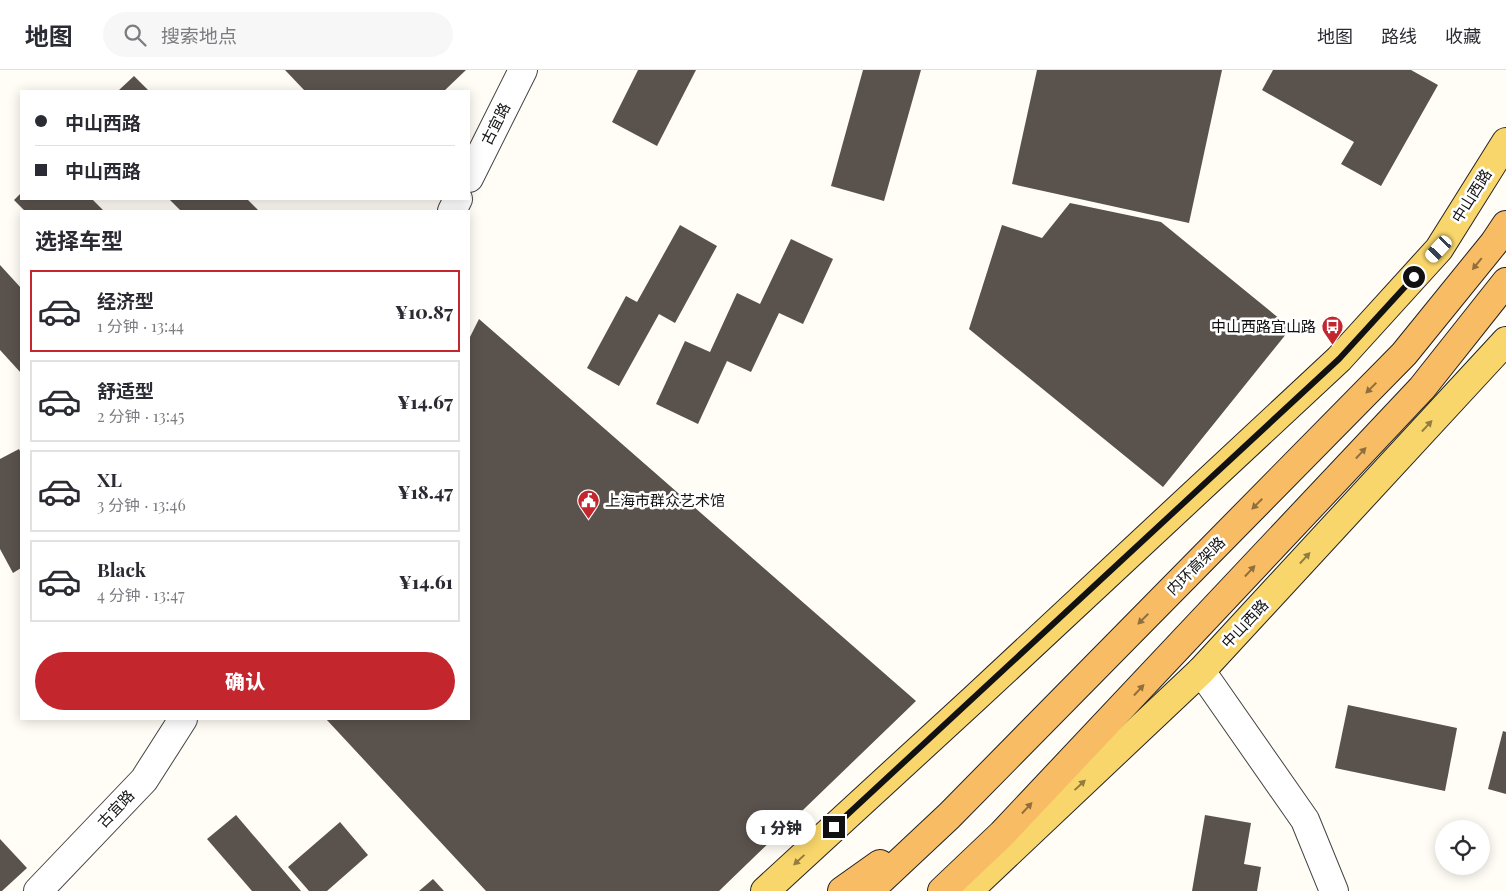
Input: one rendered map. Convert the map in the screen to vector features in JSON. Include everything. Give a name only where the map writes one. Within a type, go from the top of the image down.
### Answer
[{"type":"highway","name":"内环高架路","points":[[868,891],[949,816],[1404,354],[1506,226]]},
{"type":"highway","points":[[954,891],[1002,834],[1422,388],[1506,282]]},
{"type":"highway","points":[[842,891],[949,816]]},
{"type":"highway","points":[[942,891],[1002,834]]},
{"type":"main road","name":"中山西路","points":[[765,891],[1339,359],[1439,249],[1506,142]]},
{"type":"main road","name":"中山西路","points":[[968,891],[1201,671],[1506,341]]},
{"type":"street","name":"古宜路","points":[[470,176],[523,70]]},
{"type":"street","points":[[1201,671],[1305,820],[1334,891]]},
{"type":"street","name":"古宜路","points":[[38,891],[144,780],[182,720]]},
{"type":"building","points":[[285,70],[466,70],[445,90],[304,90]]},
{"type":"building","points":[[638,70],[696,70],[657,146],[612,122]]},
{"type":"building","points":[[863,70],[921,70],[884,201],[831,186]]},
{"type":"building","points":[[1037,70],[1222,70],[1189,223],[1012,184]]},
{"type":"building","points":[[1273,70],[1411,70],[1438,85],[1381,186],[1341,164],[1354,142],[1262,90]]},
{"type":"building","points":[[134,76],[148,90],[119,90]]},
{"type":"building","points":[[20,194],[20,200],[93,200],[103,210],[24,210],[14,200]]},
{"type":"building","points":[[170,200],[248,200],[258,210],[180,210]]},
{"type":"building","points":[[1070,203],[1161,222],[1291,328],[1163,487],[969,329],[1002,225],[1042,238]]},
{"type":"building","points":[[680,225],[717,246],[675,323],[659,314],[619,386],[587,368],[626,296],[637,302]]},
{"type":"building","points":[[791,239],[833,259],[803,324],[779,313],[751,372],[727,361],[698,424],[656,404],[685,341],[710,352],[737,293],[760,304]]},
{"type":"building","points":[[0,265],[20,287],[20,372],[0,350]]},
{"type":"building","name":"上海市群众艺术馆","points":[[479,319],[916,701],[719,891],[486,891],[327,720],[470,720],[470,337]]},
{"type":"building","points":[[19,449],[20,451],[20,569],[13,573],[0,549],[0,459]]},
{"type":"building","points":[[1348,705],[1457,728],[1445,791],[1335,768]]},
{"type":"building","points":[[1503,731],[1506,732],[1506,794],[1488,789]]},
{"type":"building","points":[[236,815],[301,891],[252,891],[207,839]]},
{"type":"building","points":[[1205,815],[1251,823],[1244,864],[1261,867],[1257,891],[1192,891]]},
{"type":"building","points":[[340,822],[368,855],[327,891],[309,891],[288,867]]},
{"type":"building","points":[[0,839],[27,868],[2,891],[0,891]]},
{"type":"building","points":[[433,879],[444,891],[419,891]]},
{"type":"place","name":"中山西路宜山路","points":[[1332,346]]},
{"type":"place","name":"上海市群众艺术馆","points":[[589,520]]},
{"type":"route","points":[[834,827],[1339,359],[1414,277]]}]
